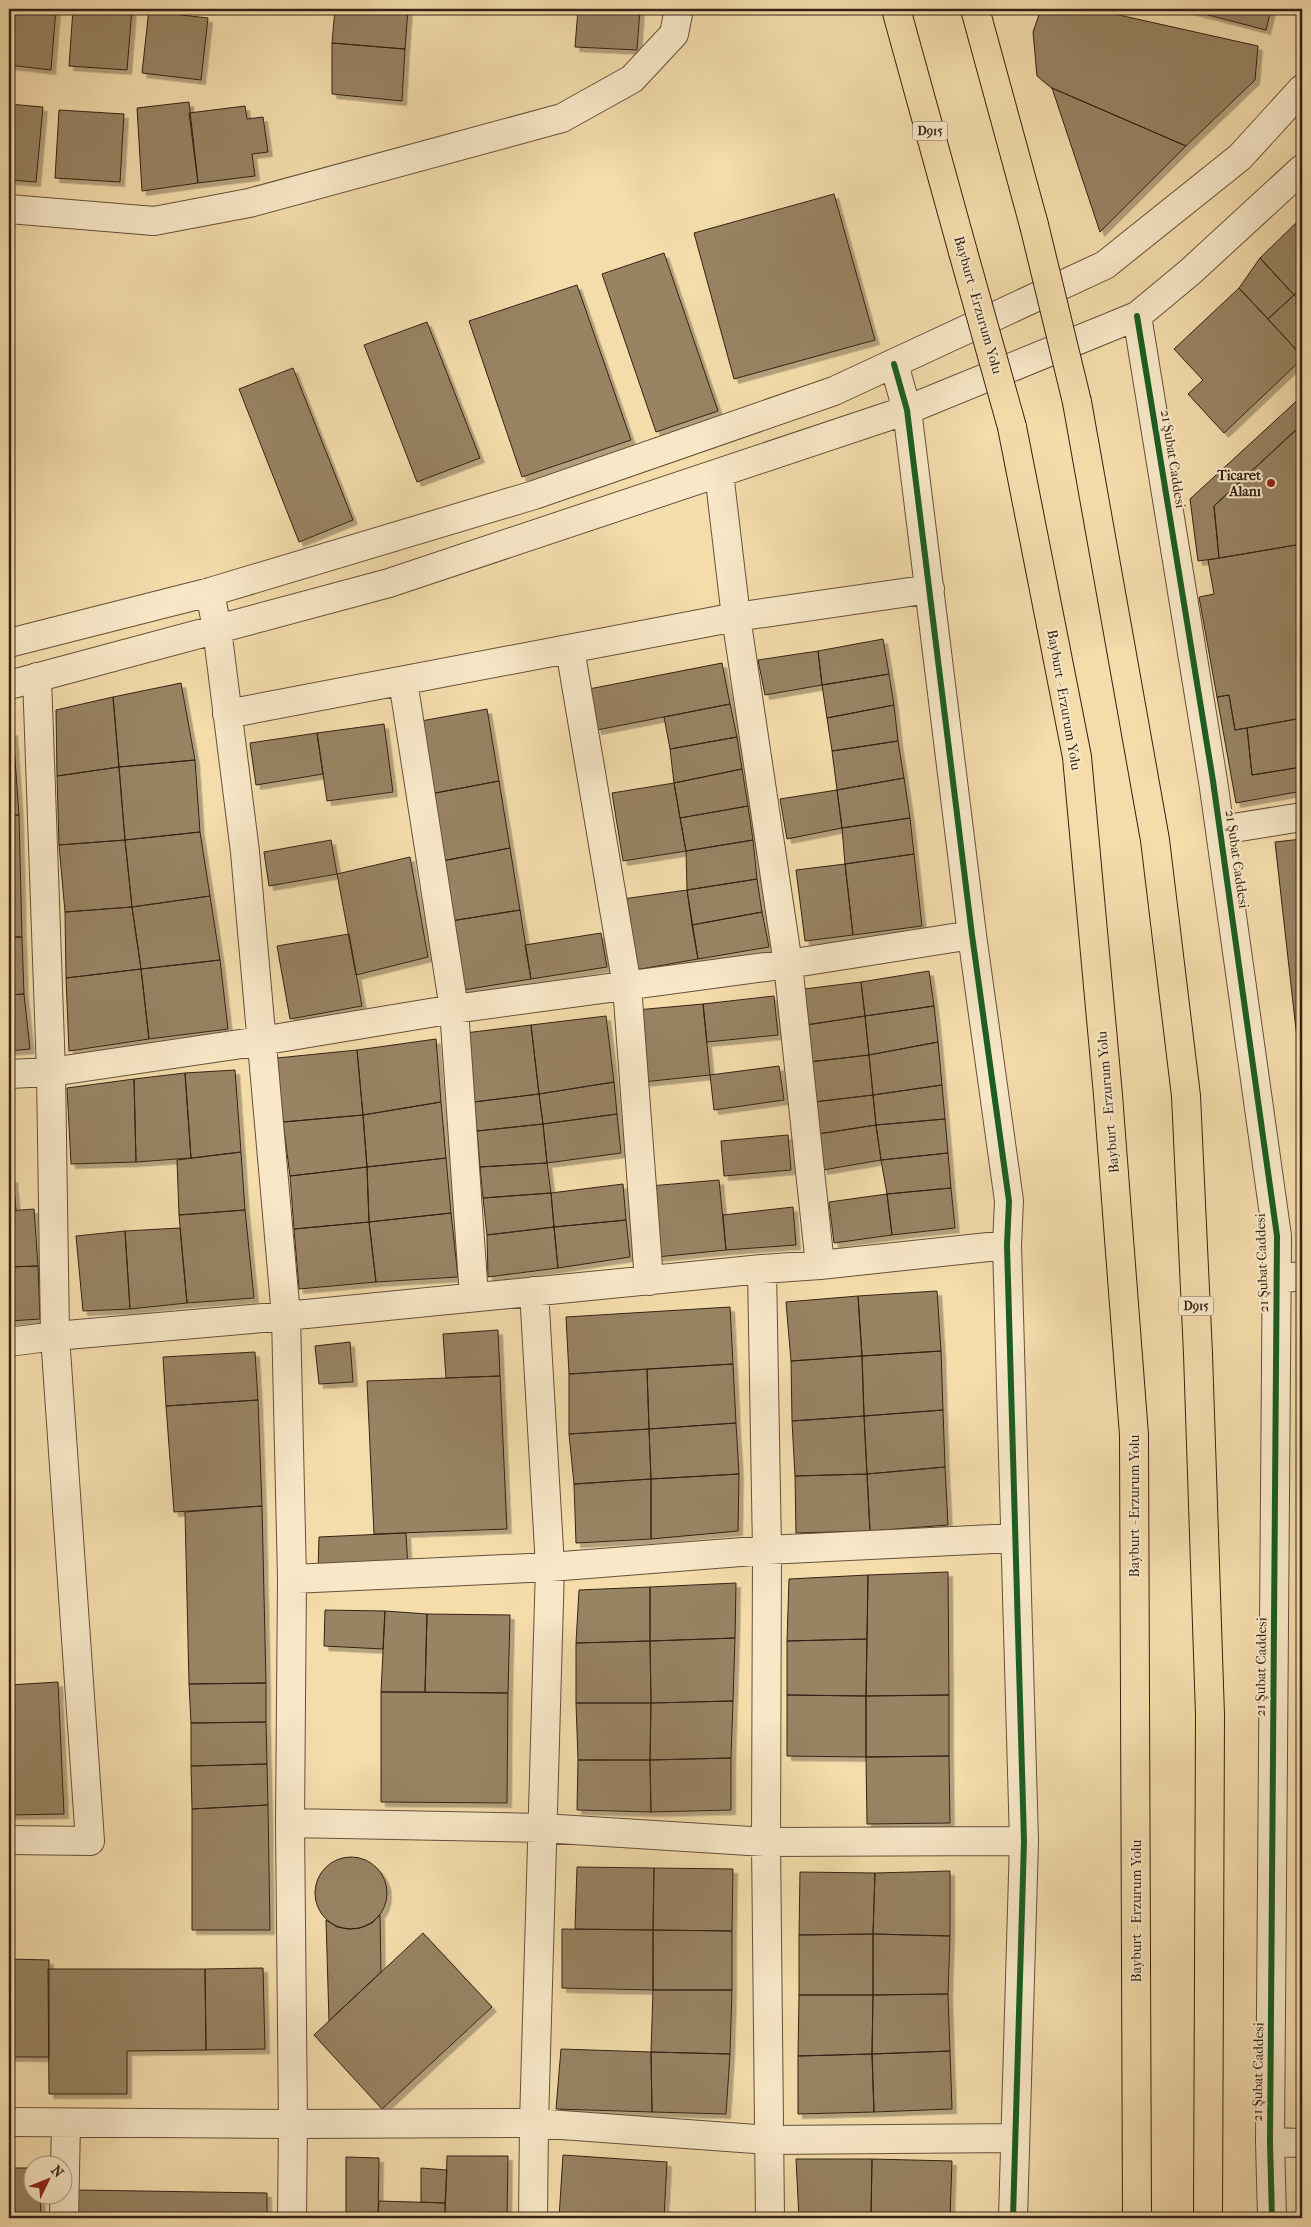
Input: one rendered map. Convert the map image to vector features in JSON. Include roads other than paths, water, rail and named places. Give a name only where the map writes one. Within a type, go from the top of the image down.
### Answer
[{"type":"highway","name":"Bayburt - Erzurum Yolu","points":[[896,9],[1012,427],[1077,757],[1108,1095],[1134,1435],[1136,2218]]},
{"type":"highway","name":"D915","points":[[975,9],[1034,225],[1077,402],[1155,840],[1186,1096],[1198,1354],[1210,1715],[1208,2218]]},
{"type":"street","points":[[9,209],[154,221],[249,203],[562,118],[632,79],[674,34],[679,9]]},
{"type":"street","points":[[9,643],[210,592],[534,496],[834,391],[1106,265],[1240,157],[1302,89]]},
{"type":"street","points":[[9,684],[389,583],[907,410],[1137,316],[1190,272],[1302,169]]},
{"type":"street","name":"21 Şubat Caddesi","points":[[1137,316],[1221,830],[1277,1236],[1290,1277],[1270,2142],[1272,2218]]},
{"type":"street","points":[[894,364],[907,410],[972,934],[1009,1201],[1007,1245],[1024,1841],[1013,2218]]},
{"type":"street","points":[[719,473],[736,617],[788,964],[820,1265]]},
{"type":"street","points":[[227,714],[736,617],[930,589]]},
{"type":"street","points":[[210,592],[217,629],[245,852],[286,1316],[292,1579],[290,1823],[292,2218]]},
{"type":"street","points":[[570,649],[627,986],[649,1281]]},
{"type":"street","points":[[9,1840],[90,1841],[55,1336],[51,1072],[37,677]]},
{"type":"street","points":[[402,681],[454,1009],[474,1297]]},
{"type":"street","points":[[1221,830],[1302,817]]},
{"type":"street","points":[[9,1074],[51,1072],[261,1041],[454,1009],[788,964],[972,934]]},
{"type":"street","points":[[9,1342],[55,1336],[820,1265],[1007,1245]]},
{"type":"street","points":[[762,1269],[767,1550],[766,1842],[770,2218]]},
{"type":"street","points":[[534,1291],[550,1567],[534,2123],[534,2218]]},
{"type":"street","points":[[292,1579],[550,1567],[767,1550],[1014,1538]]},
{"type":"street","points":[[290,1823],[542,1828],[766,1842],[1024,1841]]},
{"type":"street","points":[[9,2122],[534,2123],[769,2140],[1015,2138]]},
{"type":"street","points":[[64,2218],[66,2123]]},
{"type":"street","points":[[1270,2142],[1302,2143]]},
{"type":"place","name":"Ticaret Alanı","points":[[1271,483]]}]
